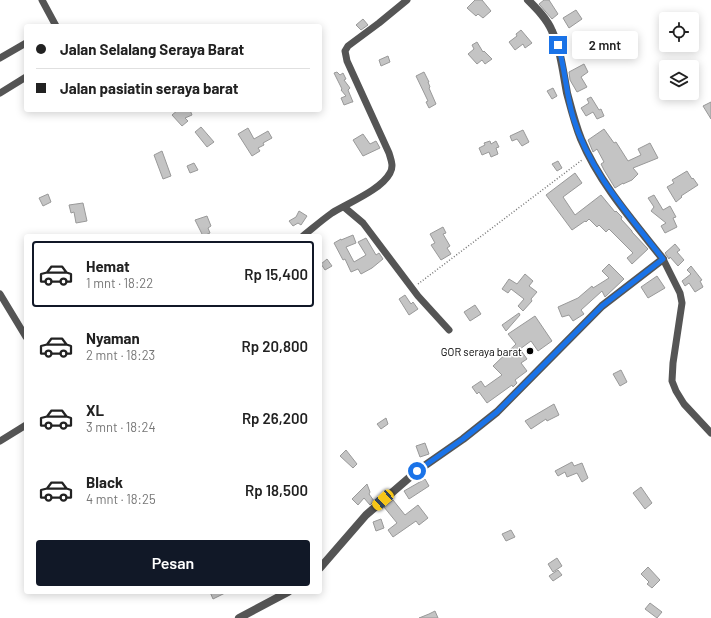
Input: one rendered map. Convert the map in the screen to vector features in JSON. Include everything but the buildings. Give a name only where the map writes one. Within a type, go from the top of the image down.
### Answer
[{"type":"street","points":[[42,0],[55,24]]},
{"type":"street","points":[[305,234],[318,222],[380,185],[390,175],[392,163],[389,153],[347,61],[345,51],[348,46],[407,0]]},
{"type":"street","points":[[528,0],[545,19],[552,30],[562,60],[573,117],[589,155],[613,194],[663,259],[680,293],[682,303],[673,363],[672,381],[684,404],[711,433]]},
{"type":"street","points":[[0,58],[24,44]]},
{"type":"street","points":[[0,93],[24,78]]},
{"type":"street","points":[[344,207],[363,223],[412,288],[449,330]]},
{"type":"street","points":[[322,566],[366,515],[417,471],[463,439],[497,412],[602,306],[663,259]]},
{"type":"street","points":[[0,294],[24,334]]},
{"type":"street","points":[[0,441],[24,426]]},
{"type":"street","points":[[239,618],[284,594]]},
{"type":"path","points":[[412,288],[589,155]]},
{"type":"place","name":"GOR seraya barat","points":[[530,351]]},
{"type":"route","points":[[417,471],[484,424],[526,384],[556,351],[602,306],[635,279],[663,259],[613,194],[589,155],[573,117],[558,45]]}]
